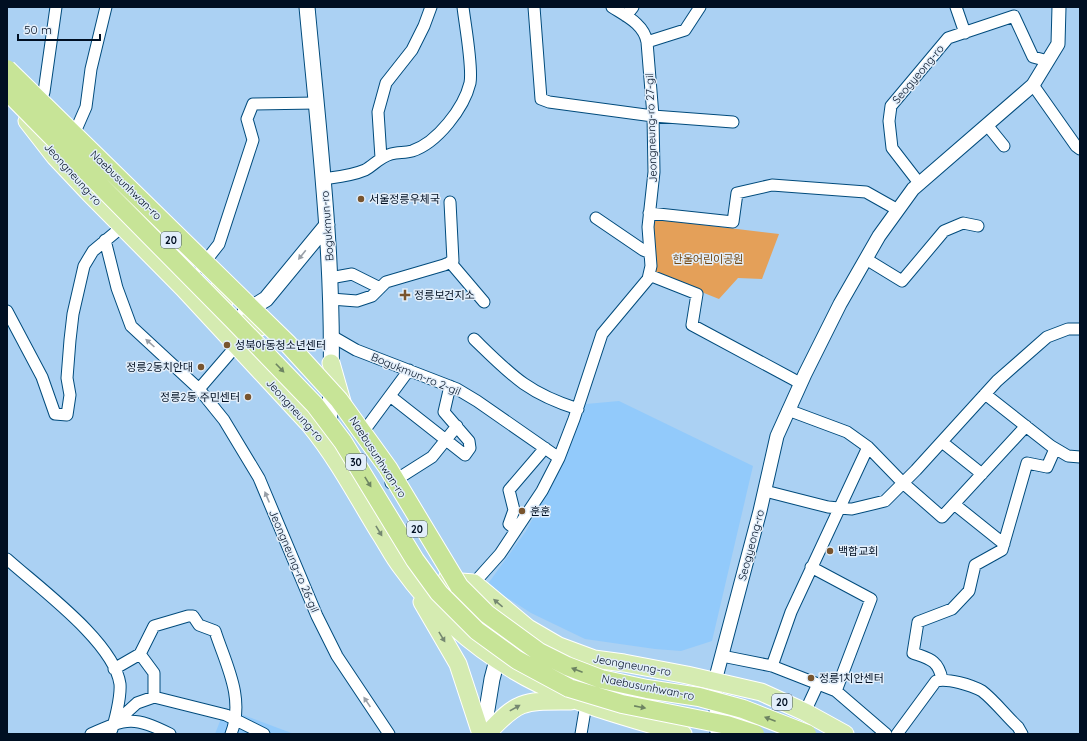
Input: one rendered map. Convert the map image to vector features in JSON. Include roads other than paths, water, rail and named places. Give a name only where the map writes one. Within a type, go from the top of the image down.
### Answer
[{"type":"highway","name":"Naebusunhwan-ro","points":[[7,69],[288,344],[339,400],[388,468],[459,586],[487,614],[539,652],[566,666],[594,676],[647,690],[699,697],[743,709],[807,734]]},
{"type":"highway","name":"Naebusunhwan-ro","points":[[7,91],[233,320],[314,405],[343,442],[415,560],[439,593],[477,632],[517,660],[569,688],[622,704],[727,725],[755,734]]},
{"type":"main road","name":"Bogukmun-ro","points":[[307,7],[327,225],[330,278],[331,398],[328,447]]},
{"type":"main road","name":"Jeongneung-ro","points":[[7,88],[34,117],[55,157],[237,345],[328,447],[401,567],[425,597],[471,641],[497,660],[540,685],[582,702],[682,734]]},
{"type":"main road","name":"Jeongneung-ro","points":[[7,101],[34,117],[71,143],[200,267],[348,416],[361,434],[391,483],[448,580]]},
{"type":"main road","points":[[34,117],[210,308],[216,309],[222,307],[224,304],[225,298],[220,288]]},
{"type":"main road","points":[[245,312],[266,299],[327,225]]},
{"type":"main road","points":[[237,345],[236,332],[240,325],[247,322],[260,327]]},
{"type":"main road","points":[[330,363],[348,416]]},
{"type":"main road","points":[[401,567],[426,592],[437,598],[444,598],[451,590],[448,580],[474,583]]},
{"type":"main road","points":[[401,567],[458,664],[482,734]]},
{"type":"main road","name":"Jeongneung-ro","points":[[474,583],[528,628],[559,646],[594,659],[624,663],[715,681],[760,692],[805,712],[845,734]]},
{"type":"main road","points":[[482,734],[497,660],[528,628]]},
{"type":"main road","points":[[487,734],[506,713],[519,705],[534,701],[582,702]]},
{"type":"street","points":[[34,117],[44,92],[56,7]]},
{"type":"street","points":[[71,143],[86,108],[90,69],[106,7]]},
{"type":"street","points":[[381,158],[378,112],[386,82],[412,50],[424,26],[431,7]]},
{"type":"street","points":[[323,179],[346,176],[366,169],[381,158],[390,154],[412,151],[434,139],[450,120],[466,94],[470,82],[463,7]]},
{"type":"street","points":[[534,7],[541,99],[549,102],[653,116],[733,122]]},
{"type":"street","name":"Jeongneung-ro 27-gil","points":[[612,7],[636,23],[646,34],[653,116],[654,172],[648,227],[651,266],[649,275]]},
{"type":"street","points":[[626,16],[633,7]]},
{"type":"street","points":[[647,42],[685,30],[700,7]]},
{"type":"street","points":[[956,7],[965,32]]},
{"type":"street","name":"Seogyeong-ro","points":[[717,734],[715,681],[765,491],[777,436],[800,383],[840,304],[866,259],[913,189],[1033,85],[1058,44],[1059,7]]},
{"type":"street","name":"Seogyeong-ro","points":[[919,183],[892,148],[889,121],[891,106],[948,38],[1014,16],[1033,56],[1048,61]]},
{"type":"street","points":[[1033,85],[1076,146],[1080,148]]},
{"type":"street","points":[[200,267],[219,244],[253,140],[247,119],[252,104],[316,103]]},
{"type":"street","points":[[987,125],[1004,146]]},
{"type":"street","points":[[649,213],[732,222],[737,193],[772,185],[866,192],[898,210]]},
{"type":"street","points":[[331,299],[357,301],[372,296],[386,282],[453,260],[450,202]]},
{"type":"street","points":[[596,218],[643,250],[650,253]]},
{"type":"street","points":[[866,259],[902,281],[944,231],[963,223],[978,226]]},
{"type":"street","points":[[7,311],[42,377],[55,414],[67,416],[70,395],[67,378],[73,314],[84,266],[93,251],[123,226]]},
{"type":"street","name":"Jeongneung-ro 26-gil","points":[[105,240],[117,288],[131,326],[199,389],[224,420],[259,478],[318,616],[337,656],[389,734]]},
{"type":"street","points":[[450,262],[484,302]]},
{"type":"street","points":[[330,278],[352,274],[380,288]]},
{"type":"street","points":[[474,583],[500,554],[542,491],[559,458],[578,409],[602,334],[648,279],[649,275],[697,294],[692,325],[800,383]]},
{"type":"street","points":[[765,491],[828,507],[839,508],[852,509],[885,501],[942,442],[997,381],[1047,337],[1068,329],[1080,329]]},
{"type":"street","name":"Bogukmun-ro 2-gil","points":[[330,335],[356,350],[450,386],[477,401],[559,458]]},
{"type":"street","points":[[474,339],[512,377],[531,390],[552,401],[578,409]]},
{"type":"street","points":[[199,389],[237,345]]},
{"type":"street","points":[[361,434],[409,370]]},
{"type":"street","points":[[390,396],[464,455],[470,448],[469,441],[444,412],[450,386]]},
{"type":"street","points":[[985,394],[1055,449],[1068,456],[1080,457]]},
{"type":"street","points":[[788,410],[847,432],[868,447],[903,483],[942,517],[1026,426]]},
{"type":"street","points":[[391,483],[432,457],[457,426]]},
{"type":"street","points":[[942,442],[982,474]]},
{"type":"street","points":[[772,666],[791,612],[868,447]]},
{"type":"street","points":[[516,530],[509,524],[514,510],[509,490],[545,448]]},
{"type":"street","points":[[942,679],[940,667],[932,660],[913,653],[918,622],[952,609],[969,591],[975,565],[1002,550],[1027,463],[1047,466],[1055,449]]},
{"type":"street","points":[[954,504],[1004,544]]},
{"type":"street","points":[[7,559],[78,621],[110,658],[120,684],[115,723],[110,734]]},
{"type":"street","points":[[811,567],[871,599],[836,691]]},
{"type":"street","points":[[114,669],[140,654],[154,626],[188,616],[193,616],[199,625],[215,631],[233,686],[237,704],[236,720],[231,734]]},
{"type":"street","points":[[140,654],[154,673],[154,697]]},
{"type":"street","points":[[722,656],[772,666],[836,691],[886,734]]},
{"type":"street","points":[[897,734],[936,680],[942,679],[954,681],[981,691],[1018,727],[1022,734]]},
{"type":"street","points":[[805,712],[818,684]]},
{"type":"street","points":[[115,723],[137,703],[154,697],[226,715],[264,734]]},
{"type":"street","points":[[581,734],[582,702]]},
{"type":"street","points":[[91,734],[121,721],[146,722],[170,734]]},
{"type":"place","name":"서울정릉우체국","points":[[361,199]]},
{"type":"place","name":"정릉보건지소","points":[[405,295]]},
{"type":"place","name":"성북아동청소년센터","points":[[227,345]]},
{"type":"place","name":"정릉2동치안대","points":[[201,367]]},
{"type":"place","name":"정릉2동 주민센터","points":[[248,397]]},
{"type":"place","name":"훈훈","points":[[522,511]]},
{"type":"place","name":"백합교회","points":[[830,551]]},
{"type":"place","name":"정릉1치안센터","points":[[811,678]]},
{"type":"park label","name":"한울어린이공원","points":[[708,259]]}]
